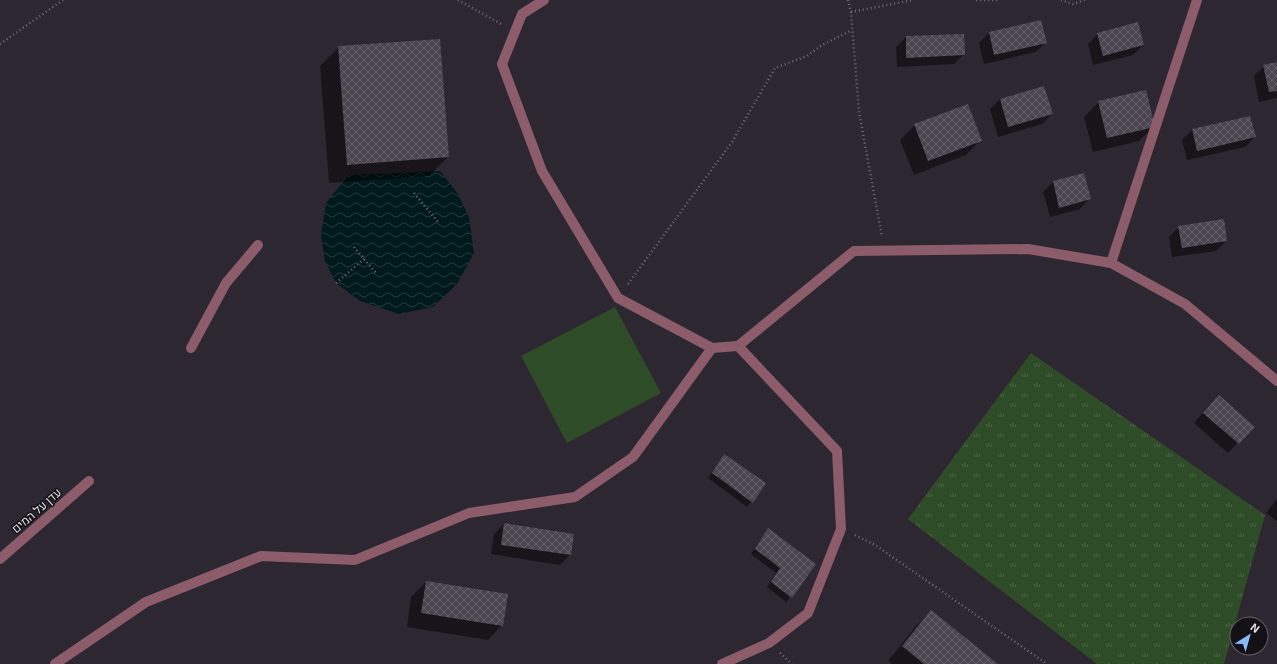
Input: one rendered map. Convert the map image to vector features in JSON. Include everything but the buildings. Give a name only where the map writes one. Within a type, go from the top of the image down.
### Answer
[{"type":"street","points":[[544,0],[522,14],[502,64],[542,171],[618,298],[712,348],[738,346],[854,251],[885,252],[1028,249],[1110,264],[1185,304],[1277,381]]},
{"type":"street","points":[[1110,264],[1197,0]]},
{"type":"street","points":[[191,348],[226,283],[258,245]]},
{"type":"street","points":[[722,664],[770,643],[808,613],[842,529],[837,451],[738,346]]},
{"type":"street","points":[[55,664],[146,602],[261,556],[355,560],[468,513],[575,497],[633,457],[712,348]]},
{"type":"street","name":"עדן על המים","points":[[0,559],[89,481]]},
{"type":"path","points":[[0,44],[63,0]]},
{"type":"path","points":[[458,0],[515,32]]},
{"type":"path","points":[[848,0],[851,12],[859,112],[885,252]]},
{"type":"path","points":[[851,12],[913,0]]},
{"type":"path","points":[[976,0],[999,0]]},
{"type":"path","points":[[1061,0],[1073,4],[1086,0]]},
{"type":"path","points":[[618,298],[732,142],[775,68],[807,56],[822,45],[852,30]]},
{"type":"path","points":[[414,193],[438,222]]},
{"type":"path","points":[[354,247],[376,273]]},
{"type":"path","points":[[336,283],[364,258]]},
{"type":"path","points":[[842,529],[875,545],[1047,664]]},
{"type":"green space","points":[[615,307],[661,393],[567,443],[521,356]]},
{"type":"green space","points":[[1031,353],[1265,515],[1237,616],[1229,616],[1229,646],[1224,664],[1097,664],[908,519]]},
{"type":"water","points":[[440,171],[458,194],[469,217],[474,253],[457,284],[433,307],[399,314],[360,301],[336,283],[325,261],[321,235],[326,203],[349,175]]}]
